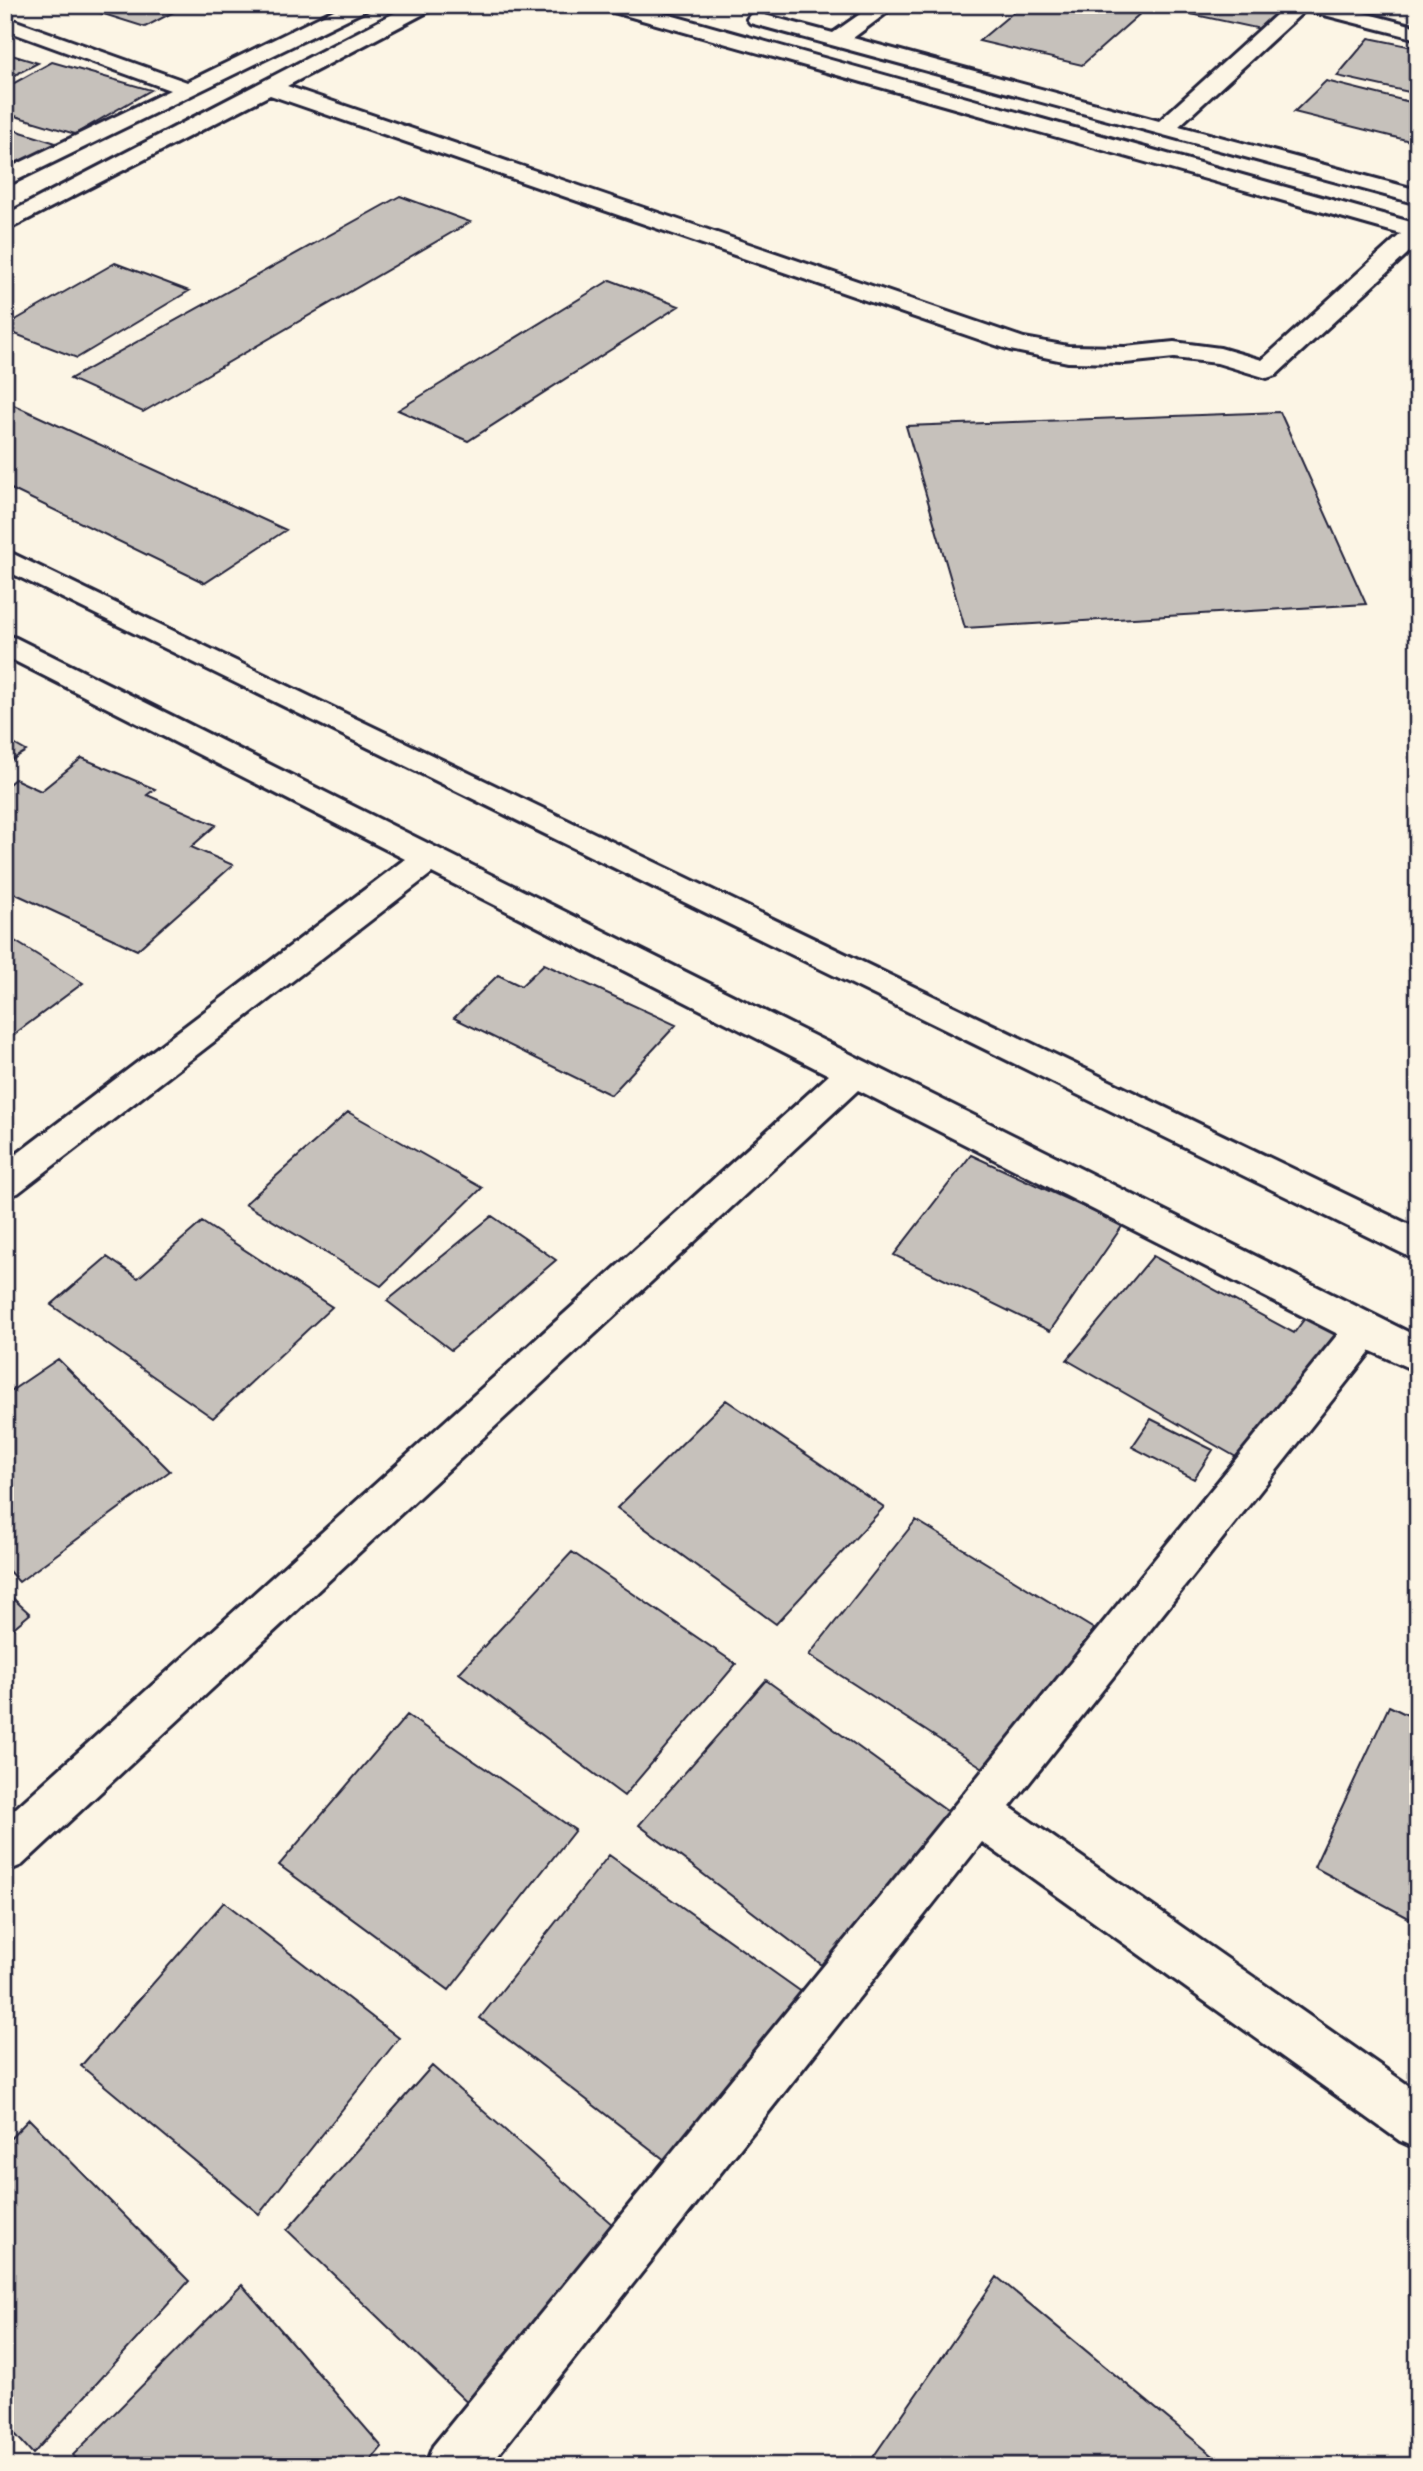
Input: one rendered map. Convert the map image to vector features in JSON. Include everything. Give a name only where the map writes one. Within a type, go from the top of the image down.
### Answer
[{"type":"street","points":[[5,179],[361,5]]},
{"type":"street","points":[[5,224],[426,5]]},
{"type":"street","points":[[610,5],[1418,231]]},
{"type":"street","points":[[837,40],[887,5]]},
{"type":"street","points":[[1163,128],[1300,5]]},
{"type":"street","points":[[1308,5],[1416,31]]},
{"type":"street","points":[[733,12],[1418,197]]},
{"type":"street","points":[[5,23],[190,90]]},
{"type":"street","points":[[269,87],[1019,345],[1068,354],[1125,355],[1174,349],[1220,356],[1266,370],[1418,231]]},
{"type":"street","points":[[5,559],[1418,1246]]},
{"type":"street","points":[[5,644],[1418,1356]]},
{"type":"street","points":[[5,1183],[429,858]]},
{"type":"street","points":[[5,1849],[855,1072]]},
{"type":"street","points":[[453,2466],[1365,1329]]},
{"type":"street","points":[[977,1811],[1418,2123]]},
{"type":"building","points":[[75,5],[187,5],[145,27]]},
{"type":"building","points":[[1022,5],[1116,5],[1143,11],[1082,65],[979,41]]},
{"type":"building","points":[[1166,5],[1287,5],[1265,30],[1163,8]]},
{"type":"building","points":[[1369,38],[1418,48],[1418,94],[1337,76]]},
{"type":"building","points":[[5,53],[38,63],[5,80]]},
{"type":"building","points":[[52,62],[151,90],[75,134],[5,113],[5,88]]},
{"type":"building","points":[[1326,81],[1418,104],[1418,143],[1294,112]]},
{"type":"building","points":[[5,127],[56,143],[5,172]]},
{"type":"building","points":[[400,196],[470,222],[143,412],[70,379]]},
{"type":"building","points":[[115,263],[189,291],[77,358],[5,330],[5,326]]},
{"type":"building","points":[[610,280],[679,306],[468,441],[398,410]]},
{"type":"building","points":[[5,401],[286,530],[205,583],[5,486]]},
{"type":"building","points":[[1280,412],[1366,604],[965,628],[906,426]]},
{"type":"building","points":[[5,739],[26,751],[5,764]]},
{"type":"building","points":[[82,758],[155,789],[147,795],[216,825],[191,847],[233,865],[137,950],[5,889],[5,787],[15,779],[41,791]]},
{"type":"building","points":[[5,935],[83,983],[5,1041]]},
{"type":"building","points":[[544,964],[676,1025],[611,1095],[454,1018],[498,975],[521,986]]},
{"type":"building","points":[[348,1112],[482,1188],[381,1286],[245,1204]]},
{"type":"building","points":[[971,1155],[1123,1225],[1050,1331],[894,1255]]},
{"type":"building","points":[[492,1216],[556,1260],[451,1350],[387,1301]]},
{"type":"building","points":[[202,1222],[332,1307],[213,1418],[51,1305],[107,1257],[138,1278]]},
{"type":"building","points":[[1153,1256],[1294,1333],[1311,1310],[1348,1330],[1250,1465],[1067,1360]]},
{"type":"building","points":[[58,1359],[170,1471],[19,1582],[5,1567],[5,1395]]},
{"type":"building","points":[[726,1400],[884,1507],[776,1624],[617,1508]]},
{"type":"building","points":[[1151,1419],[1213,1450],[1194,1479],[1132,1447]]},
{"type":"building","points":[[916,1520],[1094,1629],[991,1773],[809,1655]]},
{"type":"building","points":[[572,1552],[736,1664],[624,1796],[459,1673]]},
{"type":"building","points":[[5,1591],[30,1614],[5,1635]]},
{"type":"building","points":[[766,1680],[951,1814],[830,1971],[639,1825]]},
{"type":"building","points":[[1389,1706],[1418,1720],[1418,1923],[1314,1867]]},
{"type":"building","points":[[407,1715],[575,1830],[449,1990],[279,1865]]},
{"type":"building","points":[[609,1855],[803,1993],[678,2170],[480,2018]]},
{"type":"building","points":[[224,1902],[399,2038],[259,2214],[81,2066]]},
{"type":"building","points":[[432,2066],[621,2232],[478,2413],[287,2230]]},
{"type":"building","points":[[29,2119],[189,2281],[33,2454],[5,2423],[5,2144]]},
{"type":"building","points":[[997,2277],[1218,2460],[1214,2466],[867,2466]]},
{"type":"building","points":[[242,2285],[382,2447],[366,2466],[82,2466],[73,2455]]}]
